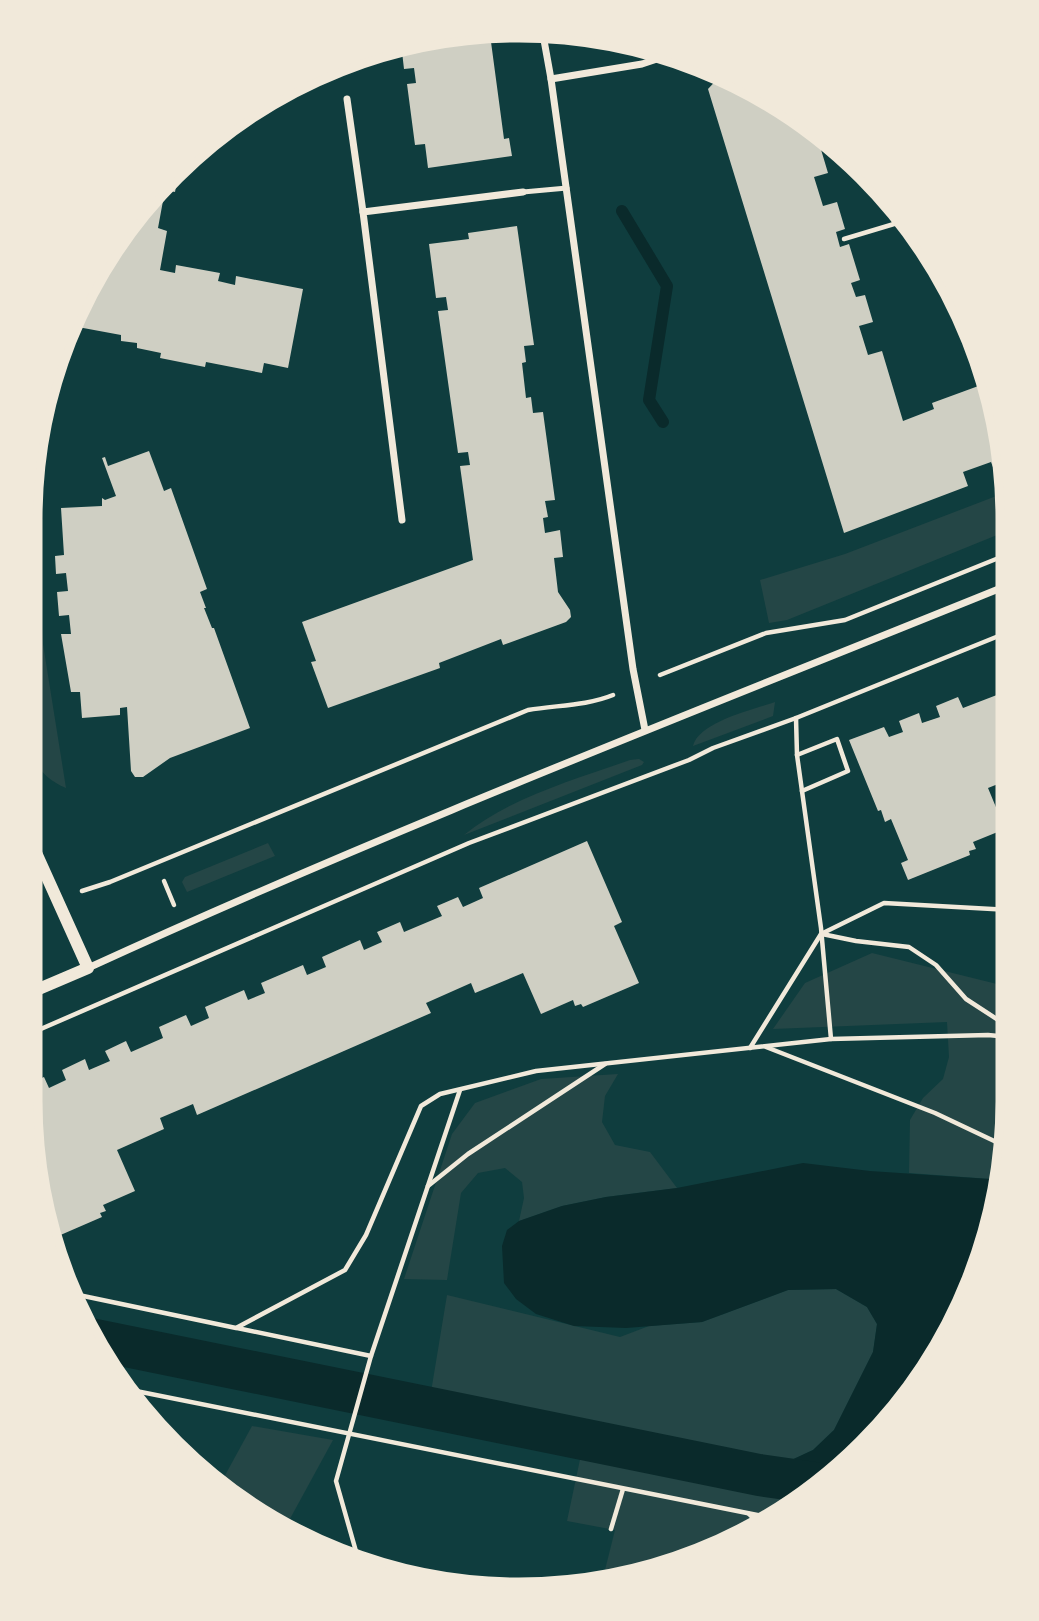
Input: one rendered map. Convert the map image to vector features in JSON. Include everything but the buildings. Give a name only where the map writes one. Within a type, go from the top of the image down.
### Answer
[{"type":"street","points":[[544,40],[636,685],[645,730]]},
{"type":"street","points":[[551,79],[642,64],[656,59]]},
{"type":"street","points":[[346,99],[402,520]]},
{"type":"street","points":[[363,212],[523,192]]},
{"type":"street","points":[[38,989],[194,920],[645,730],[1000,588]]},
{"type":"street","points":[[38,856],[88,968]]},
{"type":"lane","points":[[523,192],[567,188]]},
{"type":"path","points":[[844,239],[894,224],[894,218]]},
{"type":"path","points":[[58,899],[110,882],[528,710],[594,702],[766,633],[845,620],[1000,557]]},
{"type":"path","points":[[38,1030],[469,843],[796,718],[1000,635]]},
{"type":"path","points":[[796,718],[797,755],[821,934],[831,1039]]},
{"type":"path","points":[[797,755],[837,739],[848,771],[802,791]]},
{"type":"path","points":[[750,1048],[821,934],[884,903],[1000,909]]},
{"type":"path","points":[[821,934],[856,942],[909,947],[936,965],[966,999],[1000,1021]]},
{"type":"path","points":[[236,1328],[345,1270],[366,1235],[422,1106],[440,1094],[536,1071],[831,1039],[1000,1036]]},
{"type":"path","points":[[765,1047],[935,1113],[998,1143]]},
{"type":"path","points":[[427,1186],[468,1154],[607,1063]]},
{"type":"path","points":[[357,1554],[336,1482],[364,1377],[460,1090]]},
{"type":"path","points":[[79,1295],[371,1356]]},
{"type":"path","points":[[136,1391],[763,1516]]},
{"type":"path","points":[[611,1529],[623,1489]]},
{"type":"path","points":[[748,1513],[755,1520]]},
{"type":"shaded area","points":[[999,495],[1000,534],[787,620],[769,623],[760,580],[845,554]]},
{"type":"shaded area","points":[[38,574],[43,644],[66,788],[43,773],[38,766]]},
{"type":"shaded area","points":[[775,702],[773,716],[693,746],[705,730],[716,724]]},
{"type":"shaded area","points":[[639,759],[644,762],[642,765],[464,835],[522,800]]},
{"type":"shaded area","points":[[268,843],[275,856],[187,892],[182,882],[185,877]]},
{"type":"shaded area","points":[[872,953],[1000,985],[999,1133],[993,1180],[909,1173],[910,1120],[923,1098],[943,1079],[949,1057],[947,1022],[773,1029],[805,983]]},
{"type":"shaded area","points":[[618,1074],[605,1096],[602,1122],[615,1145],[650,1152],[677,1188],[562,1206],[519,1221],[524,1198],[522,1182],[505,1168],[478,1173],[461,1193],[447,1280],[404,1279],[452,1134],[475,1103],[541,1079]]},
{"type":"shaded area","points":[[803,1163],[870,1171],[993,1180],[975,1256],[964,1286],[936,1342],[881,1419],[837,1463],[801,1491],[758,1486],[762,1464],[785,1463],[813,1450],[834,1430],[873,1352],[877,1324],[867,1307],[836,1289],[788,1290],[702,1322],[626,1328],[574,1326],[536,1314],[516,1299],[504,1283],[502,1246],[507,1230],[519,1221],[562,1206],[677,1188]]},
{"type":"shaded area","points":[[836,1289],[867,1307],[877,1324],[873,1352],[834,1430],[813,1450],[785,1463],[762,1464],[431,1392],[447,1295],[620,1337],[649,1326],[702,1322],[788,1290]]},
{"type":"shaded area","points":[[252,1426],[333,1440],[288,1523],[223,1480]]},
{"type":"shaded area","points":[[582,1450],[758,1486],[801,1491],[760,1518],[704,1546],[644,1566],[604,1574],[615,1530],[567,1521]]},
{"type":"waterway","points":[[622,211],[667,286],[649,400],[663,422]]},
{"type":"waterway","points":[[103,1341],[759,1475],[812,1483]]}]
